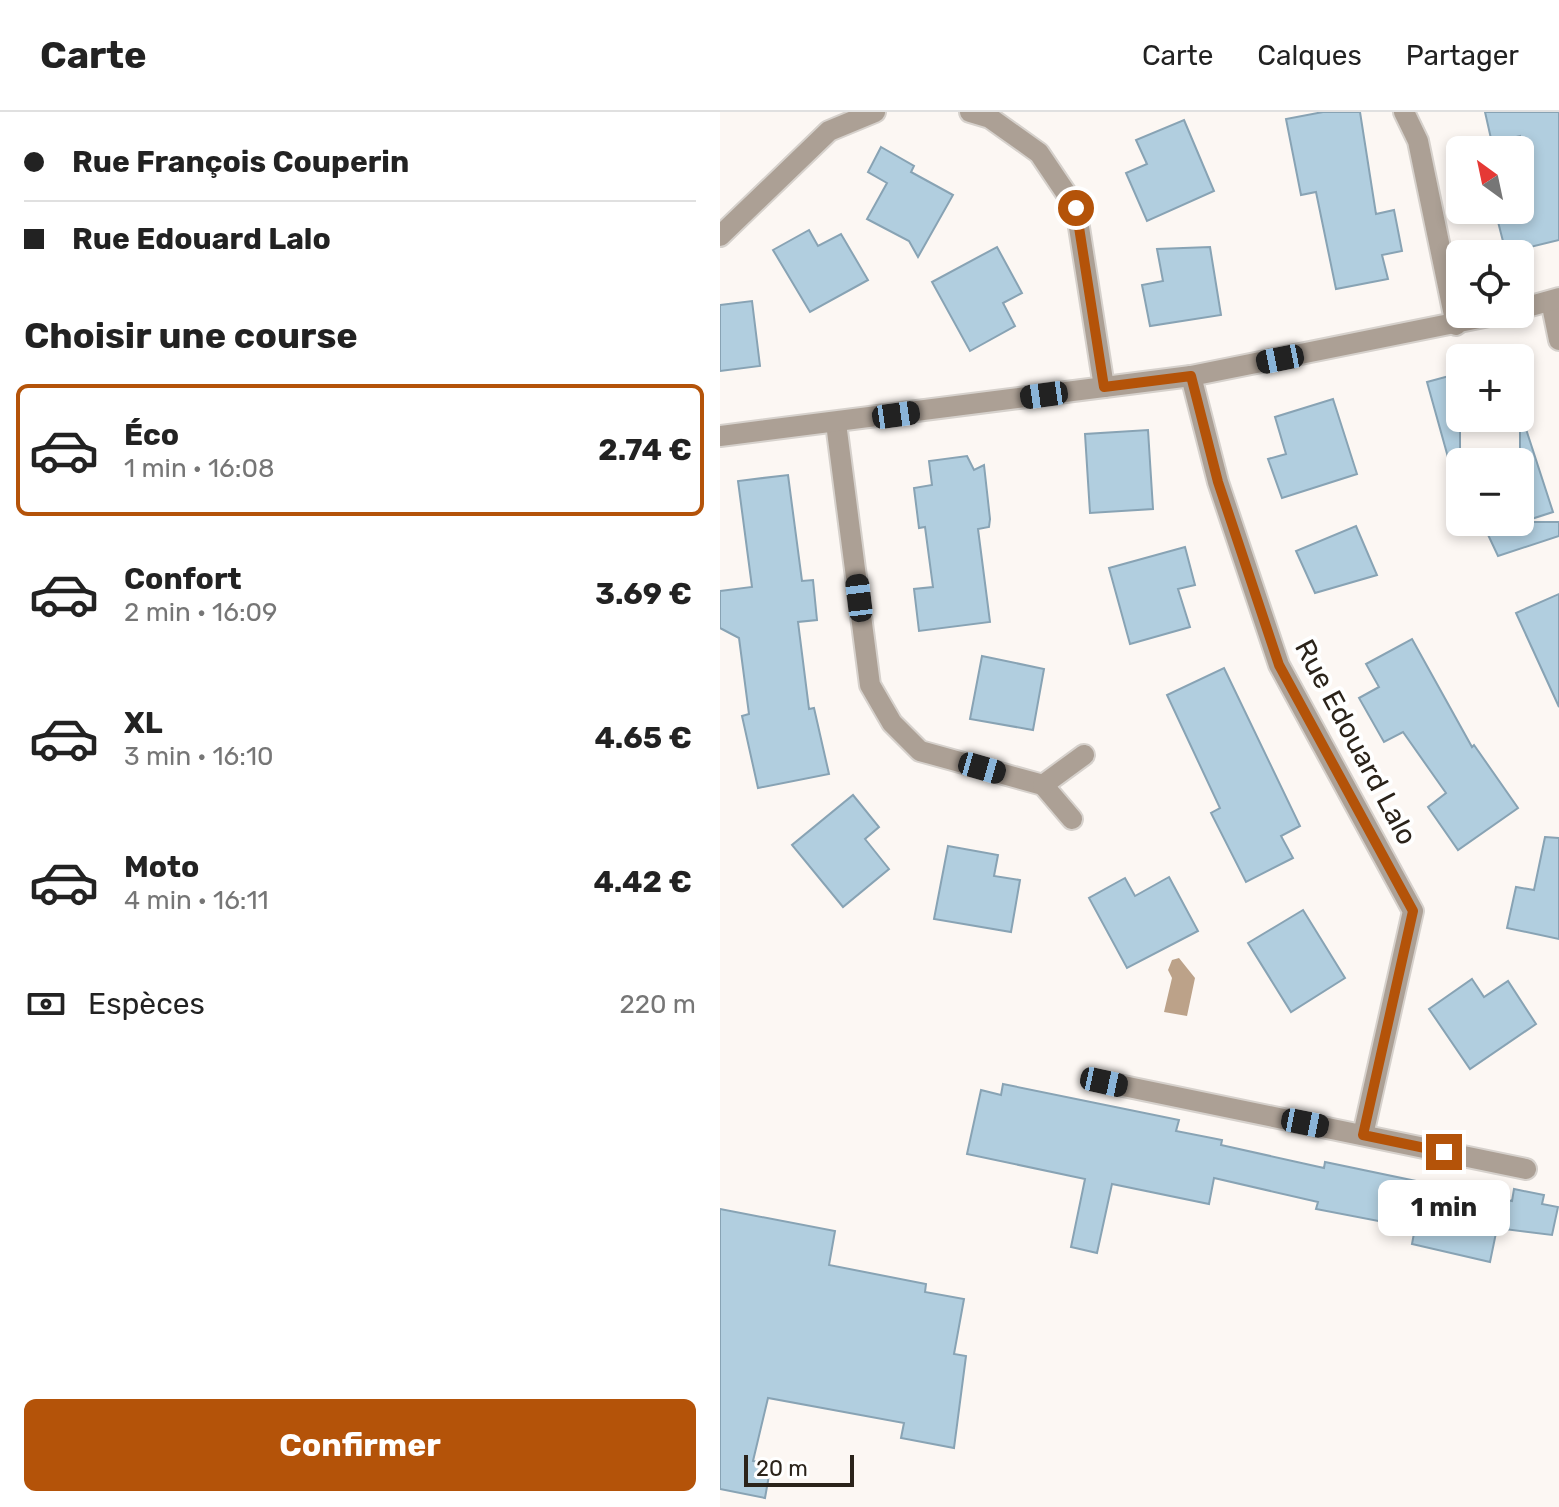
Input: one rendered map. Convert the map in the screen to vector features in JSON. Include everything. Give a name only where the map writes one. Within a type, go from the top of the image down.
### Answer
[{"type":"street","points":[[720,236],[829,131],[875,112]]},
{"type":"street","points":[[970,112],[990,118],[1039,153],[1076,208],[1104,387]]},
{"type":"street","points":[[1404,112],[1418,141],[1446,277]]},
{"type":"street","points":[[1534,305],[1555,300],[1559,340]]},
{"type":"street","points":[[720,436],[1191,376],[1446,327]]},
{"type":"street","name":"Rue Edouard Lalo","points":[[1191,376],[1218,482],[1279,665],[1413,911],[1363,1135]]},
{"type":"street","points":[[836,423],[870,685],[892,723],[920,751],[1043,785],[1072,819]]},
{"type":"street","points":[[1043,785],[1084,755]]},
{"type":"street","points":[[1104,1082],[1526,1169]]},
{"type":"shaded area","points":[[1179,958],[1195,978],[1187,1016],[1164,1012],[1172,978],[1168,970],[1172,960]]},
{"type":"building","points":[[1323,112],[1360,112],[1376,214],[1394,210],[1402,251],[1382,255],[1388,279],[1336,289],[1316,192],[1301,195],[1286,119]]},
{"type":"building","points":[[1485,112],[1559,112],[1559,240],[1534,246],[1534,240],[1503,240],[1499,224],[1534,224],[1534,136],[1490,136]]},
{"type":"building","points":[[1184,120],[1214,191],[1147,221],[1126,173],[1147,164],[1136,140]]},
{"type":"building","points":[[881,147],[914,166],[911,172],[953,195],[918,257],[909,241],[867,219],[887,183],[868,172]]},
{"type":"building","points":[[809,230],[818,246],[841,234],[868,280],[810,312],[773,250]]},
{"type":"building","points":[[997,247],[1022,293],[1003,303],[1015,326],[970,351],[932,282]]},
{"type":"building","points":[[1210,247],[1221,315],[1150,326],[1142,285],[1163,281],[1157,249]]},
{"type":"building","points":[[752,301],[760,366],[720,371],[720,305]]},
{"type":"building","points":[[1446,377],[1446,432],[1460,432],[1460,448],[1446,450],[1427,382]]},
{"type":"building","points":[[1333,399],[1357,474],[1282,498],[1268,459],[1286,454],[1275,417]]},
{"type":"building","points":[[1148,430],[1153,509],[1090,513],[1085,434]]},
{"type":"building","points":[[1520,432],[1527,432],[1532,448],[1520,448]]},
{"type":"building","points":[[1534,454],[1553,512],[1534,518]]},
{"type":"building","points":[[967,456],[974,470],[984,465],[990,519],[989,527],[978,529],[990,622],[919,631],[914,589],[933,587],[925,527],[919,528],[914,488],[932,485],[929,461]]},
{"type":"building","points":[[788,475],[802,581],[813,580],[817,620],[798,622],[809,709],[814,708],[829,774],[758,788],[742,716],[749,714],[739,638],[720,628],[720,591],[752,587],[738,481]]},
{"type":"building","points":[[1534,522],[1559,522],[1559,536],[1498,556],[1489,536],[1534,536]]},
{"type":"building","points":[[1356,526],[1377,575],[1315,593],[1296,551]]},
{"type":"building","points":[[1185,547],[1195,585],[1178,589],[1190,627],[1130,644],[1109,568]]},
{"type":"building","points":[[1559,594],[1559,707],[1516,613]]},
{"type":"building","points":[[1412,639],[1472,747],[1474,745],[1518,808],[1458,850],[1428,807],[1446,793],[1403,732],[1384,742],[1359,698],[1379,687],[1366,664]]},
{"type":"building","points":[[982,656],[1044,669],[1033,730],[970,719]]},
{"type":"building","points":[[1224,668],[1300,826],[1281,836],[1293,858],[1246,882],[1211,813],[1220,808],[1167,695]]},
{"type":"building","points":[[853,795],[879,827],[865,839],[889,869],[843,907],[792,845]]},
{"type":"building","points":[[1545,837],[1559,838],[1559,939],[1507,928],[1516,887],[1534,890]]},
{"type":"building","points":[[948,846],[998,855],[994,876],[1020,880],[1011,932],[934,919]]},
{"type":"building","points":[[1169,877],[1198,931],[1127,968],[1089,898],[1125,878],[1135,896]]},
{"type":"building","points":[[1303,910],[1345,978],[1291,1012],[1248,943]]},
{"type":"building","points":[[1472,979],[1484,997],[1508,981],[1536,1024],[1470,1069],[1429,1009]]},
{"type":"building","points":[[1003,1084],[1179,1120],[1176,1131],[1222,1140],[1221,1145],[1324,1168],[1325,1162],[1512,1201],[1514,1189],[1544,1195],[1542,1204],[1558,1207],[1552,1235],[1497,1228],[1490,1262],[1412,1244],[1415,1228],[1316,1209],[1318,1202],[1214,1178],[1209,1204],[1112,1184],[1097,1253],[1071,1247],[1085,1179],[967,1154],[981,1090],[1001,1095]]},
{"type":"building","points":[[720,1209],[835,1231],[829,1265],[926,1284],[925,1292],[964,1299],[954,1354],[966,1356],[954,1448],[901,1438],[904,1423],[768,1398],[753,1461],[771,1464],[765,1498],[720,1489]]},
{"type":"route","points":[[1076,208],[1104,387],[1191,376],[1218,482],[1279,665],[1413,911],[1363,1135],[1444,1152]]}]
